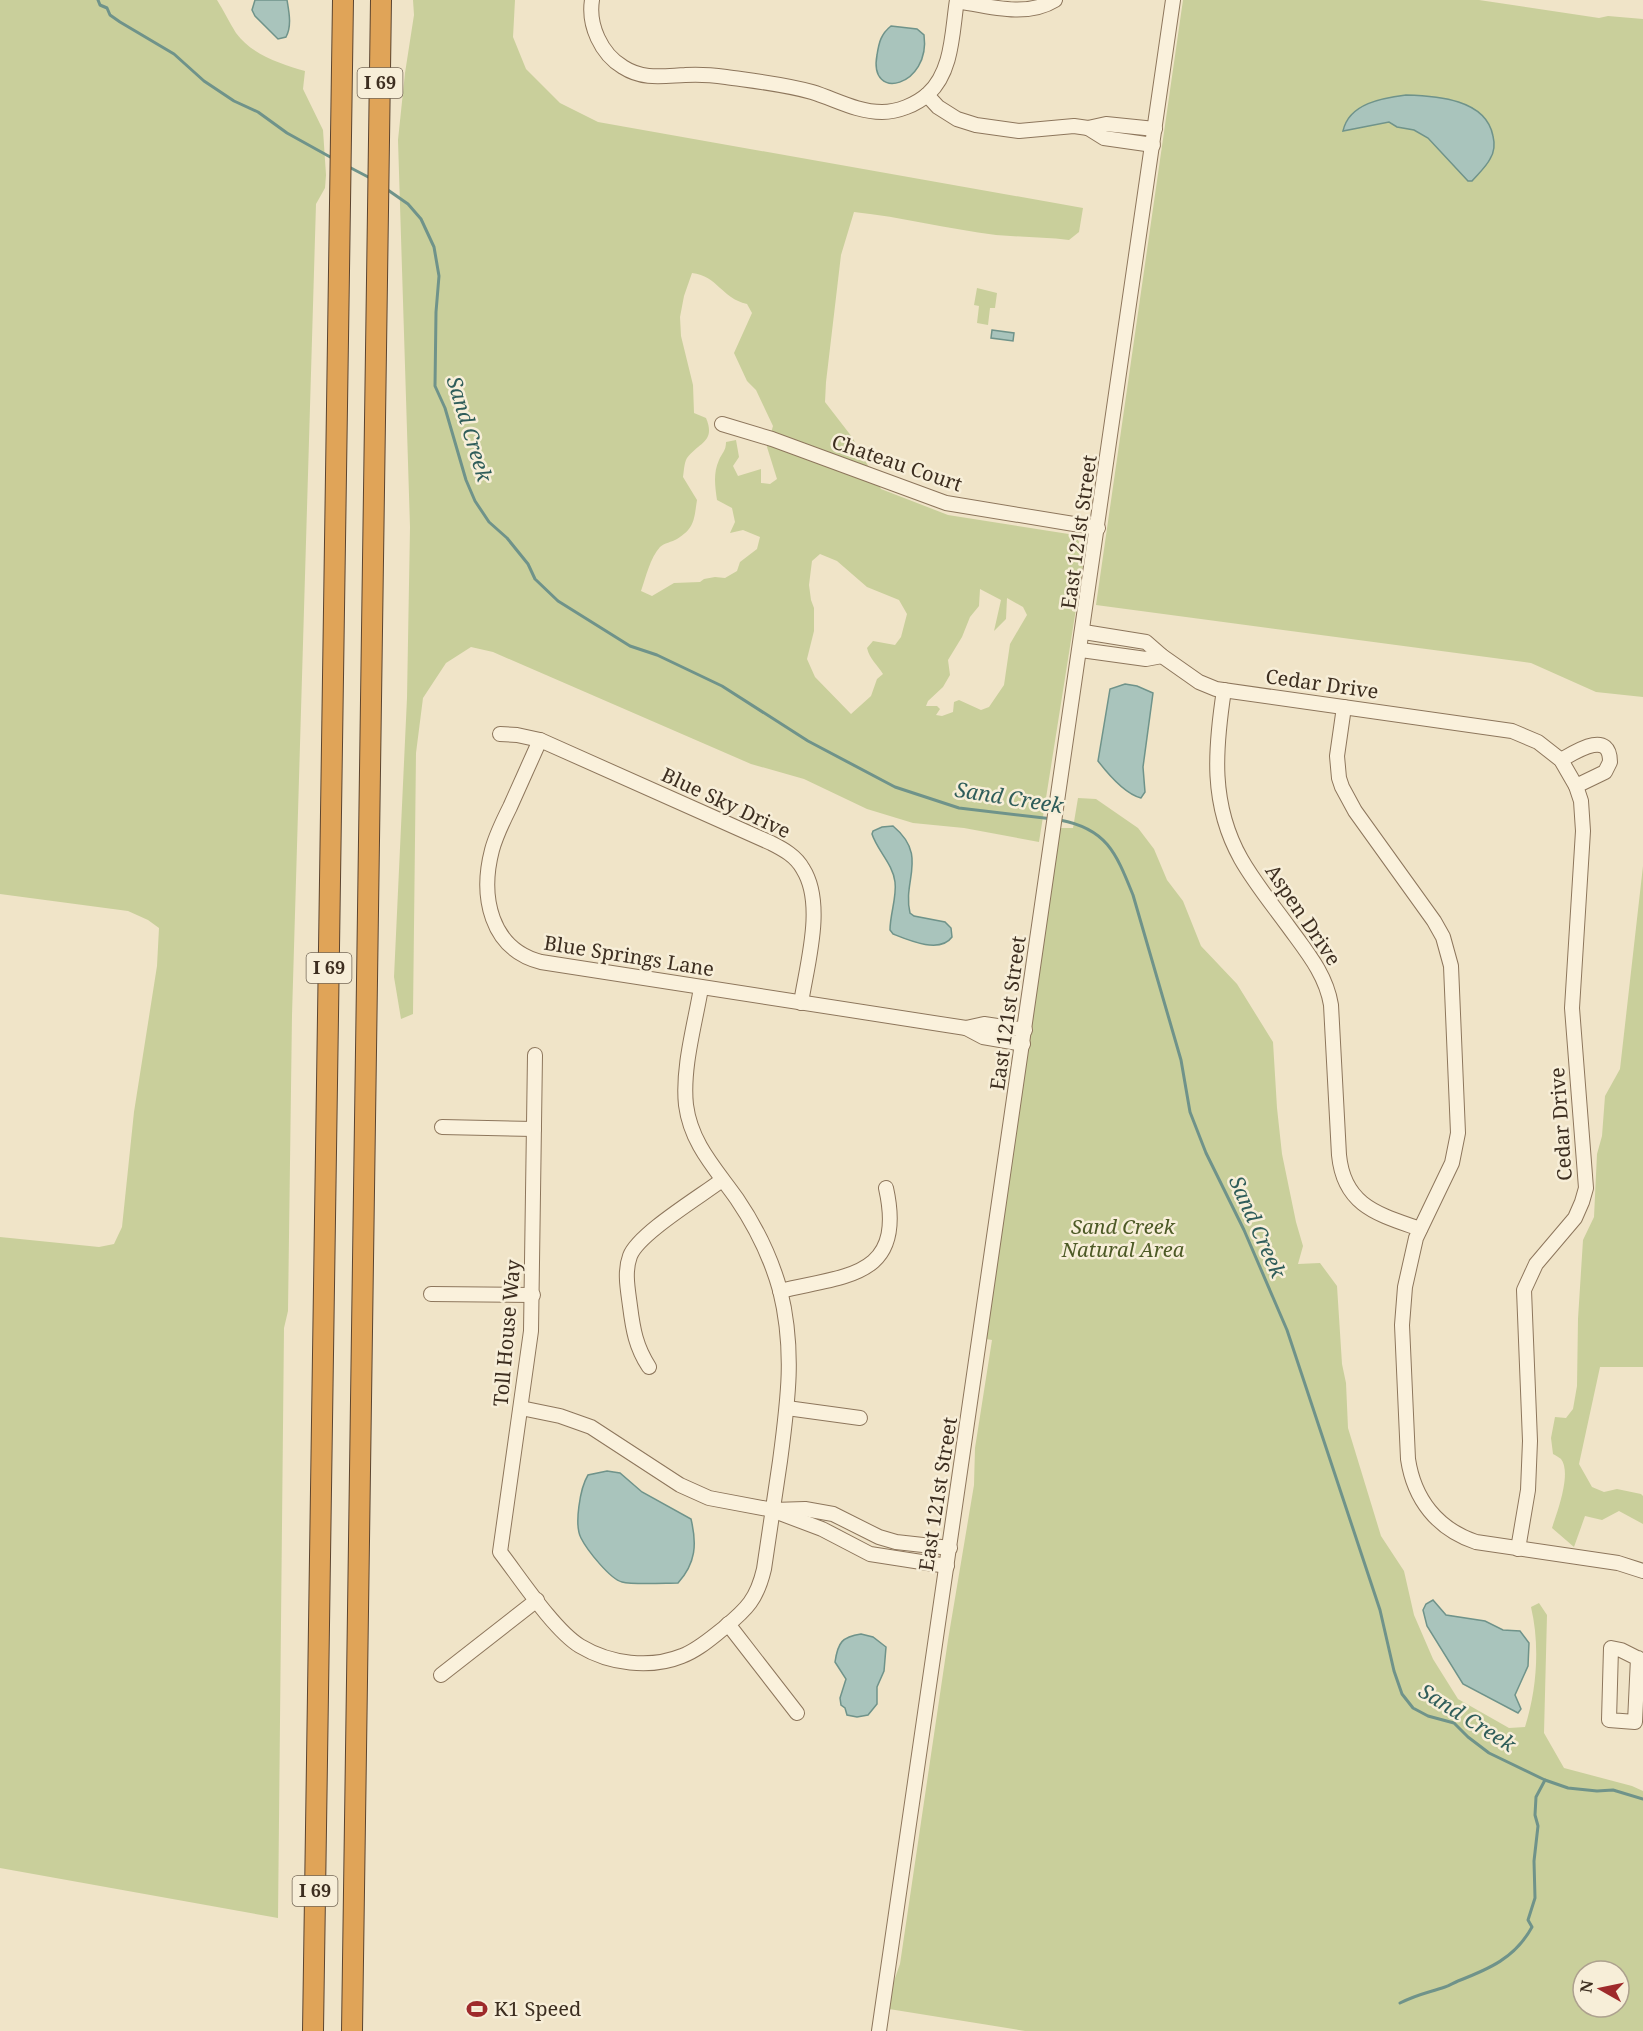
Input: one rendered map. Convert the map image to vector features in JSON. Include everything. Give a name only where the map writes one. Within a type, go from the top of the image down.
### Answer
[{"type":"highway","name":"I 69","points":[[314,2031],[343,0]]},
{"type":"highway","name":"I 69","points":[[352,2031],[381,0]]},
{"type":"street","points":[[592,0],[594,29],[605,51],[623,68],[642,75],[659,77],[696,74],[790,87],[855,108],[883,112],[908,106],[927,95],[938,82],[946,63],[957,1],[1025,10],[1044,6],[1055,0]]},
{"type":"street","name":"East 121st Street","points":[[879,2031],[1084,632],[1173,0]]},
{"type":"street","points":[[927,95],[947,114],[976,125],[1027,132],[1060,127],[1088,128],[1106,124],[1155,129]]},
{"type":"street","points":[[1088,128],[1104,138],[1153,145]]},
{"type":"street","name":"Chateau Court","points":[[722,424],[772,439],[946,503],[1098,528]]},
{"type":"street","name":"Cedar Drive","points":[[1084,632],[1146,642],[1199,682],[1224,690],[1512,731],[1538,742],[1561,760],[1576,786],[1583,815],[1583,831],[1572,1008],[1586,1188],[1575,1218],[1536,1264],[1524,1290],[1530,1441],[1528,1490],[1518,1549]]},
{"type":"street","points":[[1081,650],[1146,659],[1162,656]]},
{"type":"street","name":"Aspen Drive","points":[[1224,690],[1216,739],[1216,763],[1224,820],[1241,859],[1317,967],[1332,1005],[1342,1178],[1358,1201],[1366,1207],[1420,1229]]},
{"type":"street","points":[[1344,707],[1338,768],[1342,788],[1355,811],[1434,921],[1443,938],[1451,966],[1458,1144],[1452,1163],[1420,1229],[1408,1269],[1403,1315],[1408,1459],[1413,1483],[1424,1505],[1450,1530],[1461,1537],[1476,1542],[1518,1549],[1618,1563],[1643,1570]]},
{"type":"street","name":"Blue Sky Drive","points":[[500,734],[540,740],[771,843],[792,856],[803,867],[810,884],[814,908],[801,1003]]},
{"type":"street","name":"Blue Springs Lane","points":[[540,740],[498,833],[489,861],[489,906],[495,926],[502,939],[522,956],[541,963],[966,1028],[982,1037],[1023,1044]]},
{"type":"street","points":[[1561,760],[1594,744],[1606,749],[1610,758],[1605,772],[1576,786]]},
{"type":"street","name":"Toll House Way","points":[[535,1055],[533,1295],[529,1347],[500,1552],[568,1637],[579,1645],[603,1657],[626,1662],[660,1662],[682,1656],[709,1640],[747,1608],[756,1595],[764,1569],[788,1408],[790,1351],[788,1326],[774,1271],[757,1233],[695,1138],[686,1106],[686,1073],[701,988]]},
{"type":"street","name":"Blue Springs Lane","points":[[966,1028],[984,1024],[1025,1029]]},
{"type":"street","points":[[442,1127],[534,1129]]},
{"type":"street","points":[[649,1367],[633,1336],[627,1275],[630,1256],[640,1240],[722,1180]]},
{"type":"street","points":[[780,1291],[855,1272],[873,1263],[884,1249],[888,1235],[890,1210],[886,1188]]},
{"type":"street","points":[[431,1294],[533,1295]]},
{"type":"street","points":[[520,1408],[560,1416],[591,1427],[680,1485],[695,1492],[732,1504],[773,1510],[805,1509],[833,1514],[879,1537],[896,1542],[950,1548]]},
{"type":"street","points":[[788,1408],[860,1419]]},
{"type":"street","points":[[773,1510],[822,1529],[870,1554],[947,1566]]},
{"type":"street","points":[[441,1675],[537,1599]]},
{"type":"street","points":[[728,1624],[797,1713]]},
{"type":"street","points":[[1611,1648],[1621,1650],[1640,1660],[1635,1722],[1609,1720],[1611,1648]]},
{"type":"green space","points":[[0,0],[217,0],[236,33],[250,47],[277,62],[305,71],[303,89],[323,130],[325,188],[316,204],[292,1015],[288,1311],[284,1328],[278,1918],[0,1868],[0,1237],[99,1247],[114,1244],[122,1227],[134,1112],[157,966],[159,928],[128,911],[0,894]]},
{"type":"green space","points":[[413,0],[515,0],[513,37],[526,69],[560,103],[598,122],[1083,208],[1079,232],[1069,240],[996,235],[854,212],[841,255],[826,382],[825,402],[852,437],[881,489],[948,515],[1075,535],[1085,552],[1039,842],[964,828],[913,823],[867,809],[804,779],[751,764],[493,652],[471,647],[446,663],[423,698],[416,753],[413,1014],[401,1019],[394,977],[407,698],[410,527],[398,140],[414,15]],"holes":[[[692,273],[708,278],[731,297],[747,304],[752,313],[734,353],[747,381],[756,390],[773,426],[767,447],[777,479],[770,484],[761,483],[761,469],[738,476],[733,466],[739,457],[736,440],[726,442],[716,470],[717,500],[732,508],[735,522],[730,533],[743,530],[760,537],[757,549],[740,562],[737,571],[725,578],[715,577],[700,582],[674,583],[652,596],[641,591],[657,551],[683,535],[693,522],[697,500],[683,477],[685,465],[687,458],[705,441],[709,432],[706,418],[694,413],[693,385],[681,336],[680,317]],[[820,554],[837,561],[867,587],[899,600],[907,614],[901,637],[895,645],[873,641],[867,648],[883,674],[877,679],[871,696],[851,714],[815,677],[807,659],[814,631],[814,608],[809,585],[812,561]],[[980,589],[1001,600],[994,631],[1006,619],[1007,598],[1023,607],[1027,615],[1010,644],[1004,685],[989,707],[981,710],[959,700],[954,702],[953,712],[942,716],[936,715],[940,709],[937,706],[926,706],[928,701],[943,687],[950,675],[948,660],[962,637],[970,617],[979,606]]]},
{"type":"green space","points":[[1183,0],[1479,0],[1599,18],[1608,16],[1643,19],[1643,697],[1596,692],[1531,663],[1096,605]]},
{"type":"green space","points":[[977,288],[997,293],[995,308],[990,308],[988,325],[977,323],[979,306],[974,305]]},
{"type":"green space","name":"Sand Creek Natural Area","points":[[1078,798],[1096,799],[1138,828],[1154,849],[1167,880],[1183,901],[1201,946],[1237,984],[1273,1042],[1282,1154],[1303,1246],[1298,1264],[1320,1263],[1337,1286],[1348,1428],[1381,1536],[1404,1571],[1414,1615],[1433,1659],[1458,1699],[1509,1728],[1525,1727],[1536,1667],[1536,1636],[1531,1607],[1539,1603],[1547,1615],[1544,1733],[1564,1768],[1643,1791],[1643,2031],[1025,2031],[889,2009],[889,1995],[900,1964],[948,1640],[974,1485],[975,1448],[992,1340],[986,1339],[1060,828],[1073,828]]},
{"type":"green space","points":[[1643,866],[1643,1367],[1600,1367],[1579,1464],[1592,1487],[1604,1492],[1617,1489],[1641,1494],[1643,1496],[1643,1524],[1619,1511],[1602,1520],[1585,1516],[1574,1547],[1552,1528],[1565,1474],[1561,1459],[1553,1454],[1551,1438],[1555,1417],[1566,1418],[1573,1409],[1577,1386],[1583,1240],[1594,1217],[1597,1154],[1602,1136],[1605,1096],[1620,1069]]},
{"type":"water","points":[[255,0],[287,0],[289,24],[286,37],[278,39],[255,16],[252,10]]},
{"type":"water","points":[[891,26],[917,29],[924,35],[924,52],[918,66],[910,76],[900,82],[890,83],[882,79],[877,70],[877,55],[881,39]]},
{"type":"water","points":[[1406,95],[1458,102],[1481,114],[1489,124],[1494,142],[1493,153],[1472,181],[1468,181],[1428,138],[1414,130],[1397,127],[1389,122],[1343,131],[1346,122],[1360,108],[1378,100]]},
{"type":"water","points":[[992,330],[1014,333],[1013,341],[991,338]]},
{"type":"water","points":[[1125,684],[1153,693],[1143,767],[1145,792],[1141,798],[1123,788],[1098,761],[1110,689]]},
{"type":"water","points":[[893,826],[904,837],[912,858],[908,901],[910,913],[914,916],[945,922],[951,928],[952,937],[947,942],[940,945],[924,944],[893,934],[890,930],[895,894],[894,875],[872,834],[873,831],[882,827]]},
{"type":"water","points":[[607,1471],[620,1473],[642,1492],[691,1519],[694,1553],[684,1576],[678,1583],[641,1584],[617,1580],[605,1570],[584,1543],[578,1524],[579,1506],[585,1481],[588,1475]]},
{"type":"water","points":[[1433,1600],[1446,1615],[1485,1621],[1503,1630],[1520,1631],[1529,1643],[1528,1666],[1515,1695],[1521,1709],[1518,1713],[1463,1684],[1427,1626],[1423,1610],[1426,1604]]},
{"type":"water","points":[[861,1634],[873,1637],[886,1647],[884,1671],[877,1687],[877,1704],[868,1715],[857,1717],[847,1715],[845,1708],[841,1705],[840,1698],[846,1679],[835,1662],[842,1642],[849,1637]]},
{"type":"waterway","name":"Sand Creek","points":[[98,0],[100,5],[107,8],[110,15],[174,54],[204,81],[332,158]]},
{"type":"waterway","name":"Sand Creek","points":[[349,167],[372,179]]},
{"type":"waterway","name":"Sand Creek","points":[[385,188],[408,204],[421,219],[434,247],[439,276],[435,386],[445,408],[466,480],[475,501],[489,522],[507,538],[528,564],[535,579],[558,601],[630,646],[657,655],[722,686],[808,741],[895,787],[959,808],[1053,819]]},
{"type":"waterway","name":"Sand Creek","points":[[1060,820],[1089,830],[1108,845],[1133,895],[1181,1060],[1190,1112],[1206,1153],[1244,1230],[1287,1330],[1380,1610],[1394,1671],[1402,1694],[1413,1708],[1428,1716],[1454,1723],[1489,1753],[1545,1780],[1568,1788],[1613,1790],[1643,1799]]},
{"type":"waterway","points":[[1400,2003],[1447,1987],[1491,1967],[1509,1955],[1525,1938],[1532,1927],[1528,1920],[1535,1898],[1534,1861],[1538,1826],[1535,1815],[1536,1797],[1545,1780]]},
{"type":"place","name":"K1 Speed","points":[[477,2009]]}]
